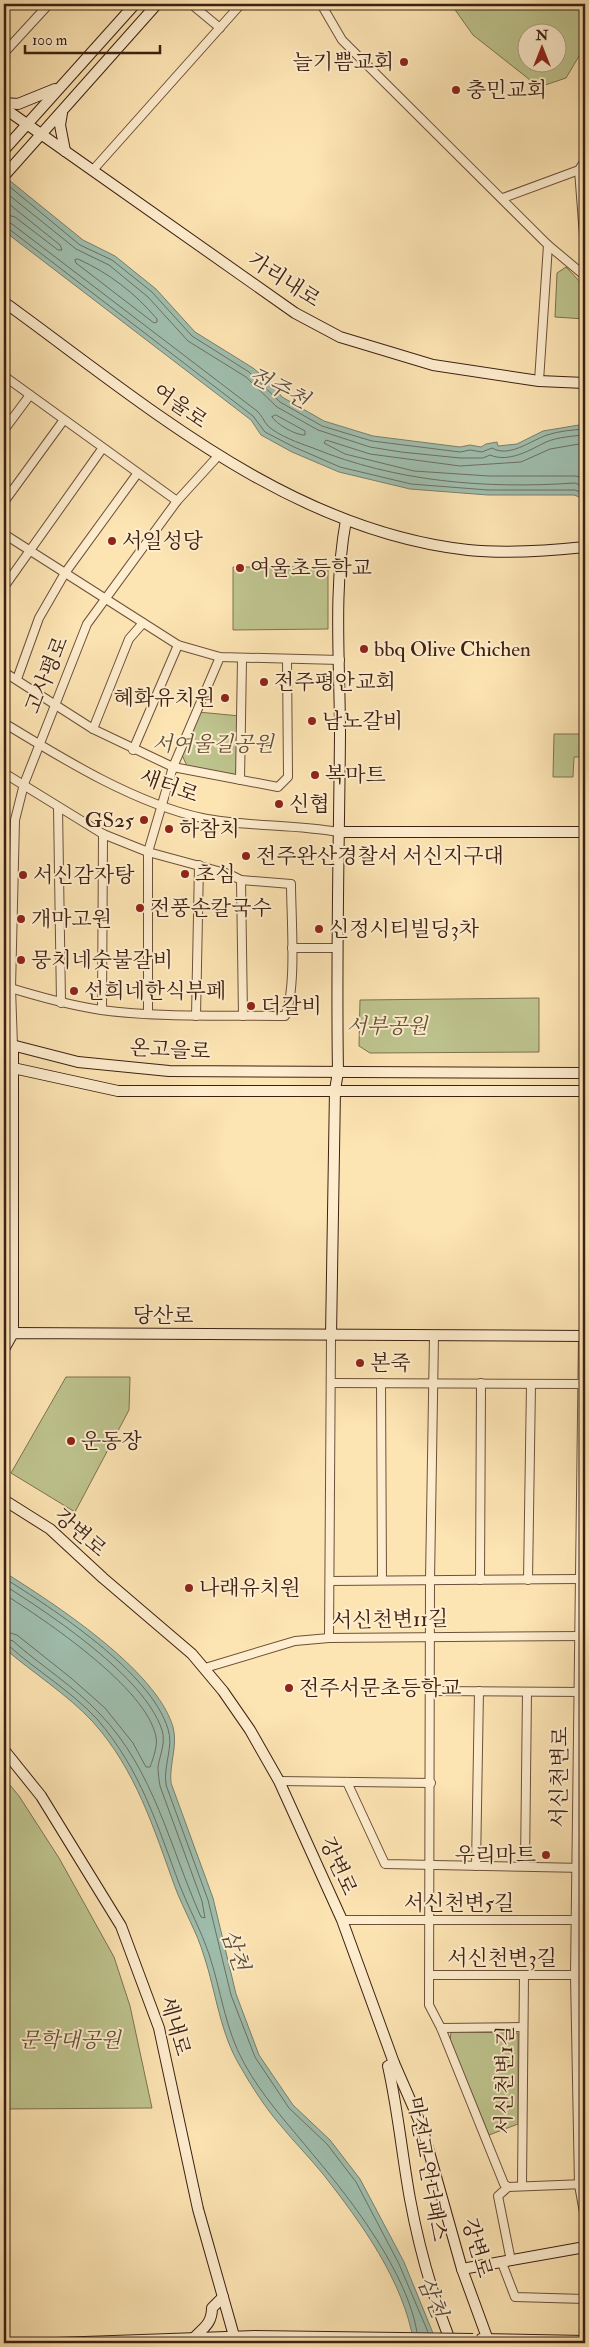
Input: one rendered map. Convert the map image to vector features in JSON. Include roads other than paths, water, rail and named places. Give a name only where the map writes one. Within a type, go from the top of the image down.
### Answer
[{"type":"street","points":[[4,53],[49,4]]},
{"type":"street","points":[[4,150],[58,87],[135,4]]},
{"type":"street","points":[[4,176],[157,4]]},
{"type":"street","points":[[190,4],[220,28]]},
{"type":"street","points":[[93,170],[241,4]]},
{"type":"street","points":[[321,4],[342,40],[548,244],[585,276]]},
{"type":"street","points":[[4,103],[18,104],[58,87]]},
{"type":"street","name":"가리내로","points":[[4,108],[295,313],[340,337],[433,365],[539,381],[585,383]]},
{"type":"street","points":[[62,111],[60,125],[65,151]]},
{"type":"street","points":[[585,160],[579,170],[585,249]]},
{"type":"street","points":[[503,198],[579,170]]},
{"type":"street","points":[[539,381],[548,244]]},
{"type":"street","name":"여울로","points":[[4,302],[218,456],[270,485],[346,520],[417,542],[469,550],[524,551],[585,547]]},
{"type":"street","points":[[4,376],[63,421],[177,501]]},
{"type":"street","points":[[4,430],[30,396]]},
{"type":"street","points":[[4,502],[63,421]]},
{"type":"street","points":[[4,587],[102,449]]},
{"type":"street","name":"고사평로","points":[[8,1067],[7,987],[16,820],[24,784],[38,744],[56,705],[87,624],[177,501],[218,456]]},
{"type":"street","points":[[16,680],[39,618],[65,572],[137,474]]},
{"type":"street","points":[[329,1638],[331,1336],[335,1090],[338,1072],[336,948],[340,556],[346,520]]},
{"type":"street","points":[[4,534],[178,645],[220,657],[340,660]]},
{"type":"street","points":[[93,729],[128,639],[143,623]]},
{"type":"street","points":[[133,750],[178,645]]},
{"type":"street","points":[[148,1014],[148,852],[173,767],[220,657]]},
{"type":"street","points":[[240,780],[242,659]]},
{"type":"street","points":[[4,672],[93,729],[133,750],[173,767],[278,787],[288,777],[287,659]]},
{"type":"street","name":"새터로","points":[[4,723],[102,780],[162,805],[211,819],[271,827],[309,827],[338,832],[585,832]]},
{"type":"street","points":[[4,773],[103,834],[148,852],[229,874],[241,880],[290,884],[292,948],[290,1006],[285,1016],[196,1016],[102,1010],[61,1003],[7,987]]},
{"type":"street","points":[[58,807],[61,1003]]},
{"type":"street","points":[[102,1010],[103,834]]},
{"type":"street","points":[[196,1016],[199,865]]},
{"type":"street","points":[[241,880],[243,1016]]},
{"type":"street","points":[[292,948],[336,948]]},
{"type":"street","name":"온고을로","points":[[8,1044],[78,1062],[169,1070],[585,1073]]},
{"type":"street","points":[[4,1349],[13,1333],[8,1303],[8,1067]]},
{"type":"street","name":"온고을로","points":[[8,1067],[118,1091],[585,1091]]},
{"type":"street","name":"당산로","points":[[13,1333],[584,1336]]},
{"type":"street","name":"서신천변1길","points":[[434,1336],[430,1580],[429,2005],[441,2028],[504,2184],[508,2187]]},
{"type":"street","name":"서신천변로","points":[[584,1336],[580,1579],[582,1692],[576,1867],[575,1975],[582,2184],[585,2218]]},
{"type":"street","points":[[331,1382],[582,1384]]},
{"type":"street","points":[[382,1383],[382,1580]]},
{"type":"street","points":[[480,1580],[481,1383]]},
{"type":"street","points":[[528,1580],[531,1384]]},
{"type":"street","name":"강변로","points":[[4,1500],[50,1528],[103,1578],[165,1630],[204,1668],[250,1730],[279,1781],[342,1920],[394,2063],[422,2127],[462,2269],[487,2341]]},
{"type":"street","points":[[330,1581],[580,1579]]},
{"type":"street","name":"서신천변11길","points":[[204,1668],[295,1641],[329,1638],[582,1636]]},
{"type":"street","points":[[430,1691],[582,1692]]},
{"type":"street","points":[[476,1866],[479,1691]]},
{"type":"street","points":[[525,1866],[527,1692]]},
{"type":"street","name":"세내로","points":[[4,1750],[41,1796],[121,1926],[159,2028],[198,2209],[235,2340]]},
{"type":"street","points":[[279,1781],[430,1783]]},
{"type":"street","points":[[347,1782],[385,1864],[585,1868]]},
{"type":"street","name":"서신천변5길","points":[[342,1920],[585,1920]]},
{"type":"street","name":"서신천변3길","points":[[430,1975],[585,1975]]},
{"type":"street","name":"서신천변1길","points":[[522,2186],[524,1975]]},
{"type":"street","name":"서신천변1길","points":[[441,2028],[523,2027]]},
{"type":"street","name":"마전교 언더패스","points":[[394,2063],[388,2066],[397,2107],[410,2200],[425,2264],[451,2343]]},
{"type":"street","points":[[397,2107],[404,2084]]},
{"type":"street","points":[[582,2184],[508,2187],[498,2196],[507,2262],[515,2297],[585,2300]]},
{"type":"street","points":[[462,2269],[585,2247]]},
{"type":"street","points":[[193,2339],[206,2328],[212,2317],[212,2308],[223,2297]]},
{"type":"street","points":[[56,2343],[193,2339],[235,2340],[255,2336],[585,2341]]},
{"type":"water","points":[[4,176],[83,240],[115,256],[156,289],[195,332],[253,368],[272,384],[282,397],[324,421],[373,436],[460,447],[470,445],[481,447],[497,442],[498,446],[517,444],[543,431],[585,424],[585,499],[574,495],[488,495],[410,489],[339,472],[292,452],[261,435],[251,420],[4,231]]},
{"type":"water","points":[[4,1572],[75,1619],[100,1639],[146,1683],[163,1705],[173,1727],[174,1734],[171,1783],[213,1898],[236,1994],[259,2055],[293,2105],[330,2140],[360,2179],[404,2262],[437,2343],[414,2343],[401,2297],[391,2275],[366,2233],[323,2174],[270,2113],[240,2066],[223,2026],[198,1938],[179,1896],[142,1801],[121,1760],[108,1740],[83,1712],[4,1648]]},
{"type":"place","name":"늘기쁨교회","points":[[404,62]]},
{"type":"place","name":"충민교회","points":[[456,90]]},
{"type":"place","name":"서일성당","points":[[112,541]]},
{"type":"place","name":"여울초등학교","points":[[240,568]]},
{"type":"place","name":"bbq Olive Chichen","points":[[364,649]]},
{"type":"place","name":"전주평안교회","points":[[264,682]]},
{"type":"place","name":"혜화유치원","points":[[225,698]]},
{"type":"place","name":"남노갈비","points":[[312,721]]},
{"type":"place","name":"복마트","points":[[315,775]]},
{"type":"place","name":"신협","points":[[279,804]]},
{"type":"place","name":"GS25","points":[[144,820]]},
{"type":"place","name":"하참치","points":[[169,829]]},
{"type":"place","name":"전주완산경찰서 서신지구대","points":[[246,856]]},
{"type":"place","name":"초심","points":[[185,874]]},
{"type":"place","name":"서신감자탕","points":[[23,875]]},
{"type":"place","name":"전풍손칼국수","points":[[140,908]]},
{"type":"place","name":"개마고원","points":[[21,919]]},
{"type":"place","name":"신정시티빌딩3차","points":[[319,929]]},
{"type":"place","name":"뭉치네숫불갈비","points":[[21,960]]},
{"type":"place","name":"선희네한식부페","points":[[74,991]]},
{"type":"place","name":"더갈비","points":[[251,1006]]},
{"type":"place","name":"본죽","points":[[360,1363]]},
{"type":"place","name":"운동장","points":[[71,1441]]},
{"type":"place","name":"나래유치원","points":[[189,1588]]},
{"type":"place","name":"전주서문초등학교","points":[[289,1688]]},
{"type":"place","name":"우리마트","points":[[546,1855]]},
{"type":"water label","name":"전주천","points":[[279,388]]},
{"type":"water label","name":"삼천","points":[[235,1950]]},
{"type":"water label","name":"삼천","points":[[432,2297]]},
{"type":"park label","name":"서여울길공원","points":[[213,744]]},
{"type":"park label","name":"서부공원","points":[[387,1026]]},
{"type":"park label","name":"문학대공원","points":[[70,2040]]}]
